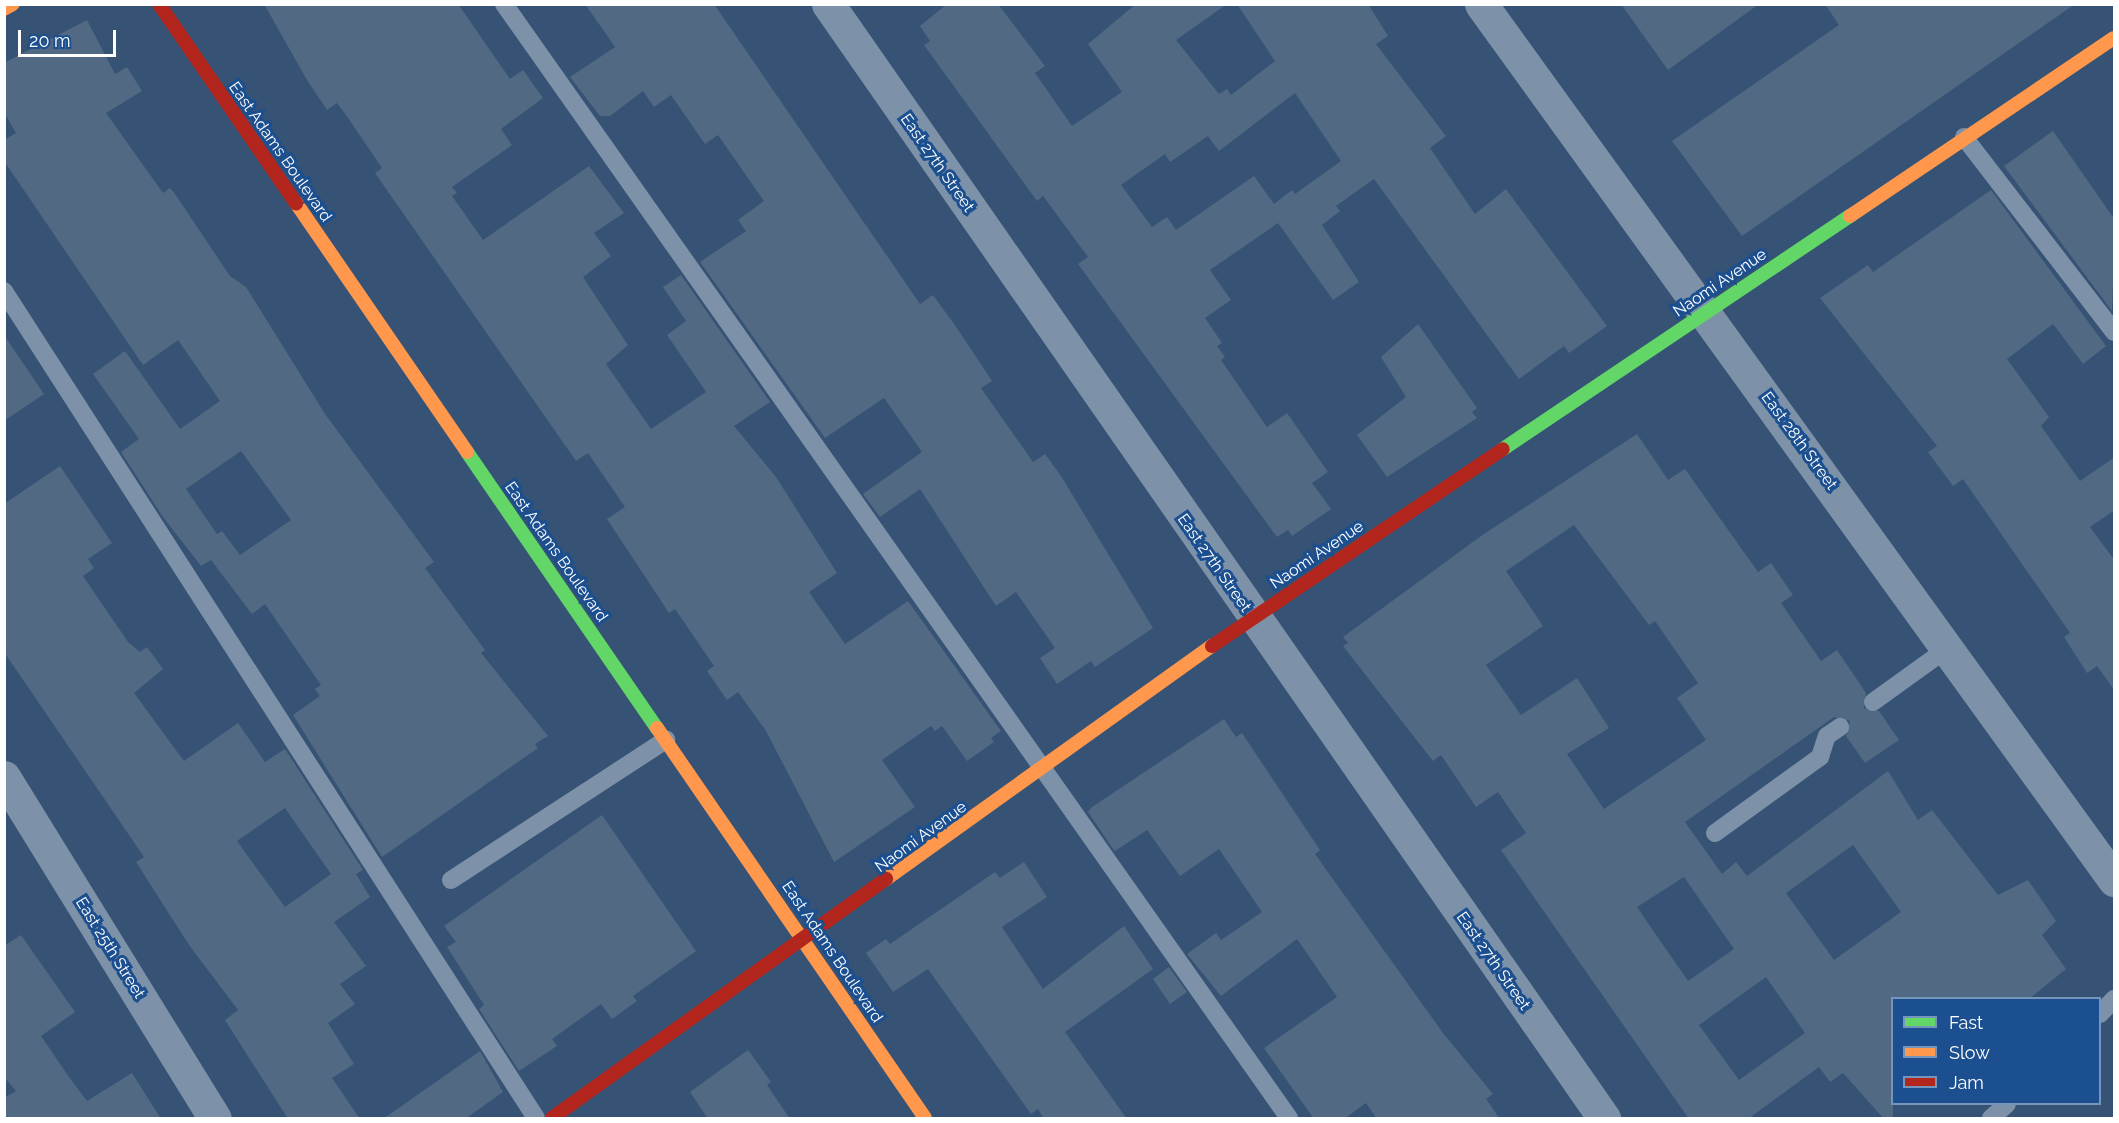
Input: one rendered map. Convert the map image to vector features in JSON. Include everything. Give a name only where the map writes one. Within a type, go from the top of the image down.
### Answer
[{"type":"street","points":[[4,9],[13,4]]},
{"type":"street","name":"East Adams Boulevard","points":[[159,4],[925,1119]]},
{"type":"street","name":"East 27th Street","points":[[828,4],[1252,618],[1604,1119]]},
{"type":"street","name":"East 28th Street","points":[[1492,8],[1706,313],[2115,880]]},
{"type":"street","name":"Naomi Avenue","points":[[552,1119],[805,942],[1252,618],[1964,137],[2115,38]]},
{"type":"street","name":"East 25th Street","points":[[4,777],[215,1119]]},
{"type":"lane","points":[[504,4],[1288,1119]]},
{"type":"lane","points":[[1964,137],[2115,332]]},
{"type":"lane","points":[[4,291],[536,1119]]},
{"type":"lane","points":[[1874,702],[1948,648]]},
{"type":"lane","points":[[1715,833],[1820,758],[1827,736],[1839,727]]},
{"type":"lane","points":[[451,880],[666,740]]},
{"type":"lane","points":[[2101,1013],[2115,999]]},
{"type":"lane","points":[[1991,1119],[2006,1105]]},
{"type":"building","points":[[264,4],[458,4],[510,79],[523,70],[543,98],[501,129],[512,145],[452,187],[457,193],[452,196],[483,240],[589,166],[624,213],[594,233],[611,256],[583,277],[628,345],[606,364],[651,429],[706,392],[667,335],[686,321],[663,287],[681,275],[770,402],[734,426],[776,477],[837,573],[809,592],[845,644],[908,601],[1001,731],[991,738],[994,742],[967,761],[942,726],[935,731],[931,726],[882,760],[915,807],[834,862],[766,731],[738,692],[727,700],[707,671],[714,666],[675,609],[669,613],[607,519],[625,507],[588,453],[576,461],[375,173],[382,168],[346,115],[337,103],[327,110],[307,80]]},
{"type":"building","points":[[585,4],[714,4],[920,304],[933,295],[957,328],[992,381],[981,388],[1033,462],[1045,454],[1061,476],[1153,628],[1095,667],[1091,661],[1057,684],[1040,658],[1055,648],[1016,592],[996,606],[920,489],[880,517],[863,494],[922,452],[884,398],[825,438],[700,262],[746,231],[738,220],[764,201],[718,135],[705,144],[671,95],[654,107],[643,91],[610,116],[600,116],[570,77],[615,47]]},
{"type":"building","points":[[947,4],[998,4],[1045,66],[1035,73],[1072,126],[1122,92],[1088,44],[1136,4],[1227,4],[1176,40],[1219,94],[1227,89],[1231,95],[1275,61],[1237,4],[1368,4],[1388,36],[1376,44],[1446,136],[1430,148],[1475,214],[1506,189],[1607,326],[1569,353],[1564,346],[1519,379],[1374,179],[1336,206],[1340,211],[1322,225],[1359,282],[1333,300],[1278,223],[1210,270],[1231,300],[1205,318],[1222,343],[1217,346],[1225,357],[1221,360],[1267,427],[1287,413],[1328,472],[1312,483],[1331,509],[1292,536],[1288,530],[1277,537],[1078,264],[1088,257],[1043,196],[1037,201],[924,45],[930,41],[920,26]],"holes":[[[1295,93],[1341,161],[1295,194],[1292,190],[1274,204],[1254,176],[1176,230],[1167,217],[1152,227],[1121,185],[1165,154],[1170,162],[1208,136],[1219,151]]]},
{"type":"building","points":[[1621,4],[1759,4],[1668,70]]},
{"type":"building","points":[[1825,4],[2075,4],[1742,236],[1672,141],[1839,25]]},
{"type":"building","points":[[87,20],[115,74],[127,67],[142,91],[106,113],[163,193],[170,188],[230,276],[246,287],[325,414],[434,562],[425,568],[485,650],[481,653],[548,736],[535,744],[538,748],[382,857],[293,715],[320,696],[315,689],[321,685],[265,604],[252,614],[211,560],[201,566],[163,517],[121,452],[139,439],[93,374],[125,351],[180,429],[220,401],[178,340],[143,365],[4,161],[4,140],[16,133],[4,112],[4,63]],"holes":[[[241,451],[291,520],[240,555],[222,531],[217,534],[186,489]]]},
{"type":"building","points":[[2053,131],[2115,220],[2112,311],[2004,166]]},
{"type":"building","points":[[1991,190],[2106,346],[2083,364],[2053,324],[2007,359],[2049,417],[2041,426],[2080,481],[2115,457],[2115,510],[2090,527],[2115,561],[2115,691],[2097,666],[2087,673],[2064,637],[2070,633],[1963,479],[1953,486],[1928,452],[1937,446],[1820,298],[1868,265],[1873,272]]},
{"type":"building","points":[[1418,324],[1477,408],[1472,412],[1477,418],[1387,477],[1357,435],[1406,397],[1381,357]]},
{"type":"building","points":[[4,335],[44,394],[4,421]]},
{"type":"building","points":[[1637,434],[1668,480],[1685,469],[1758,572],[1771,563],[1793,595],[1781,603],[1821,661],[1837,650],[1866,693],[1864,708],[1879,711],[1899,740],[1865,763],[1846,736],[1850,721],[1834,717],[1685,822],[1722,874],[1736,862],[1747,876],[1888,771],[1918,820],[1932,810],[1998,895],[2028,880],[2056,921],[2042,935],[2066,969],[2031,997],[1891,997],[1893,1119],[1884,1119],[1843,1073],[1830,1082],[1819,1067],[1748,1119],[1689,1119],[1501,850],[1526,833],[1498,792],[1476,807],[1441,755],[1433,761],[1343,646],[1348,643],[1343,637],[1481,536]],"holes":[[[1574,525],[1649,625],[1655,621],[1698,683],[1677,698],[1706,740],[1604,809],[1567,754],[1609,728],[1577,678],[1521,715],[1486,665],[1543,626],[1506,571]],[[1853,845],[1901,912],[1834,960],[1786,893]],[[1684,877],[1734,949],[1688,981],[1637,907]],[[1766,977],[1805,1033],[1739,1080],[1699,1025]]]},
{"type":"building","points":[[60,466],[112,543],[88,559],[94,568],[83,576],[128,642],[140,652],[147,647],[163,669],[134,693],[184,761],[238,723],[265,762],[285,749],[363,870],[356,874],[370,897],[334,922],[366,966],[340,984],[355,1004],[328,1023],[354,1064],[332,1078],[360,1119],[288,1119],[225,1020],[238,1010],[189,945],[136,862],[144,857],[4,652],[4,504]],"holes":[[[285,808],[331,874],[285,907],[237,841]]]},
{"type":"building","points":[[1224,719],[1236,737],[1242,733],[1320,850],[1315,854],[1443,1033],[1493,1094],[1486,1099],[1500,1119],[1377,1119],[1366,1103],[1344,1119],[1314,1119],[1264,1048],[1337,997],[1297,939],[1221,996],[1187,954],[1216,933],[1221,940],[1262,912],[1219,849],[1180,876],[1147,830],[1115,851],[1111,846],[1088,812],[1092,807]]},
{"type":"building","points":[[602,815],[696,951],[633,996],[637,1001],[612,1019],[601,1004],[552,1039],[557,1046],[519,1071],[479,1009],[484,1005],[447,947],[456,942],[444,926]]},
{"type":"building","points":[[1024,862],[1047,897],[1002,927],[1043,989],[1124,926],[1153,969],[1065,1032],[1127,1119],[1044,1119],[1038,1109],[1031,1114],[928,969],[893,992],[866,953],[886,939],[890,944],[995,872],[1000,878]]},
{"type":"building","points":[[21,935],[75,1012],[41,1036],[87,1101],[132,1073],[161,1119],[4,1119],[4,1098],[16,1091],[4,1077],[4,946]]},
{"type":"building","points":[[1169,967],[1187,992],[1170,1004],[1153,979]]},
{"type":"building","points":[[748,1050],[771,1082],[767,1085],[790,1119],[708,1119],[690,1092]]},
{"type":"building","points":[[480,1051],[503,1092],[465,1119],[383,1119]]},
{"type":"traffic: fast","points":[[1503,449],[1850,216]]},
{"type":"traffic: fast","points":[[467,452],[657,728]]},
{"type":"traffic: slow","points":[[4,9],[13,4]]},
{"type":"traffic: slow","points":[[1850,216],[2114,38]]},
{"type":"traffic: slow","points":[[296,203],[467,452]]},
{"type":"traffic: slow","points":[[886,879],[1212,646]]},
{"type":"traffic: slow","points":[[657,728],[925,1118]]},
{"type":"traffic: jam","points":[[159,4],[296,203]]},
{"type":"traffic: jam","points":[[1212,646],[1503,449]]},
{"type":"traffic: jam","points":[[552,1118],[886,879]]}]
